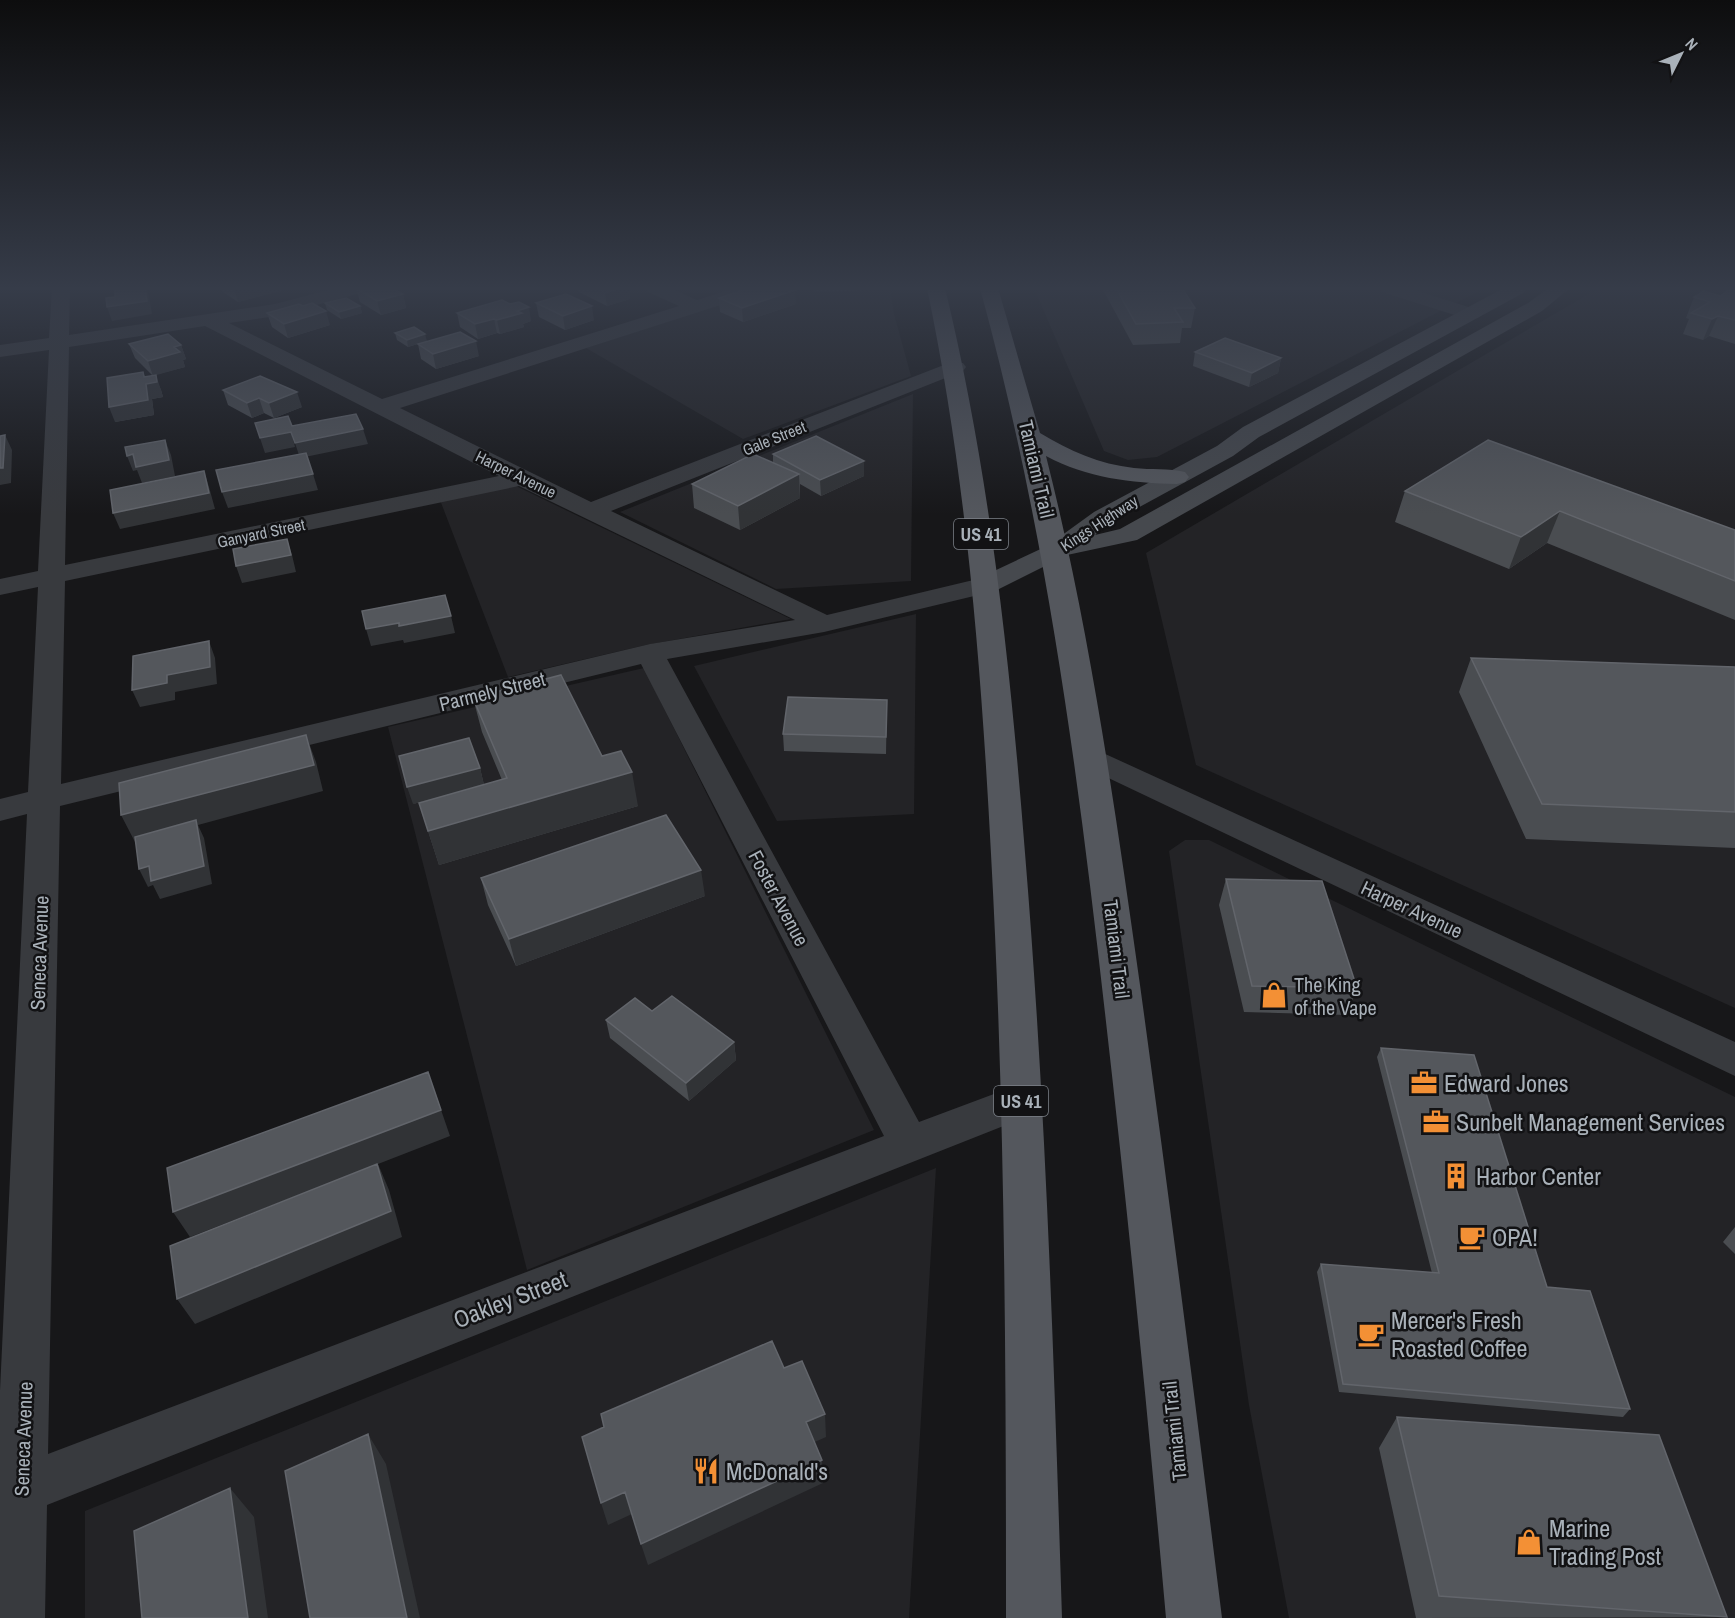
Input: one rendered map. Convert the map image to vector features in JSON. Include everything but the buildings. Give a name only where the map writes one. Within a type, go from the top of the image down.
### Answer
[{"type":"main road","name":"Tamiami Trail","points":[[1010,364],[1031,437],[1056,552],[1090,757],[1167,1355],[1194,1618]]},
{"type":"main road","name":"Kings Highway","points":[[1056,552],[1103,517],[1379,364]]},
{"type":"main road","name":"Kings Highway","points":[[1056,552],[1128,535],[1434,364]]},
{"type":"main road","name":"US 41","points":[[956,366],[975,483],[986,585],[1012,897],[1030,1375],[1034,1618]]},
{"type":"main road","points":[[1301,405],[1336,418]]},
{"type":"main road","points":[[1031,437],[1058,456],[1089,467],[1119,475],[1177,477]]},
{"type":"main road","points":[[986,585],[1056,552]]},
{"type":"street","name":"Seneca Avenue","points":[[17,1618],[11,1494],[44,800],[58,364]]},
{"type":"street","name":"Harper Avenue","points":[[297,364],[522,478],[824,624]]},
{"type":"street","points":[[383,406],[518,364]]},
{"type":"street","name":"Gale Street","points":[[592,510],[956,366]]},
{"type":"street","name":"Ganyard Street","points":[[0,587],[522,478]]},
{"type":"street","name":"Parmely Street","points":[[0,810],[650,653],[824,624],[986,585]]},
{"type":"street","name":"Foster Avenue","points":[[650,653],[909,1143]]},
{"type":"street","name":"Harper Avenue","points":[[1090,757],[1735,1060]]},
{"type":"street","name":"Oakley Street","points":[[11,1494],[1021,1101]]},
{"type":"shaded area","points":[[613,364],[908,364],[911,376],[743,439]]},
{"type":"shaded area","points":[[1066,364],[1338,364],[1157,457],[1128,460],[1104,451]]},
{"type":"shaded area","points":[[1470,364],[1735,364],[1735,1008],[1196,765],[1146,553]]},
{"type":"shaded area","points":[[913,394],[911,581],[776,589],[620,512]]},
{"type":"shaded area","points":[[516,486],[791,619],[646,645],[508,677],[440,500]]},
{"type":"shaded area","points":[[916,614],[914,814],[777,821],[694,666]]},
{"type":"shaded area","points":[[644,668],[874,1130],[527,1270],[388,727]]},
{"type":"shaded area","points":[[1185,840],[1209,840],[1735,1097],[1735,1618],[1289,1618],[1249,1405],[1169,851]]},
{"type":"shaded area","points":[[936,1168],[909,1618],[85,1618],[85,1511]]},
{"type":"place","name":"The King of the Vape","points":[[1274,995]]},
{"type":"place","name":"Edward Jones","points":[[1424,1083]]},
{"type":"place","name":"Sunbelt Management Services","points":[[1436,1122]]},
{"type":"place","name":"Harbor Center","points":[[1456,1176]]},
{"type":"place","name":"OPA!","points":[[1472,1237]]},
{"type":"place","name":"Mercer's Fresh Roasted Coffee","points":[[1371,1334]]},
{"type":"place","name":"McDonald's","points":[[706,1471]]},
{"type":"place","name":"Marine Trading Post","points":[[1529,1542]]}]
